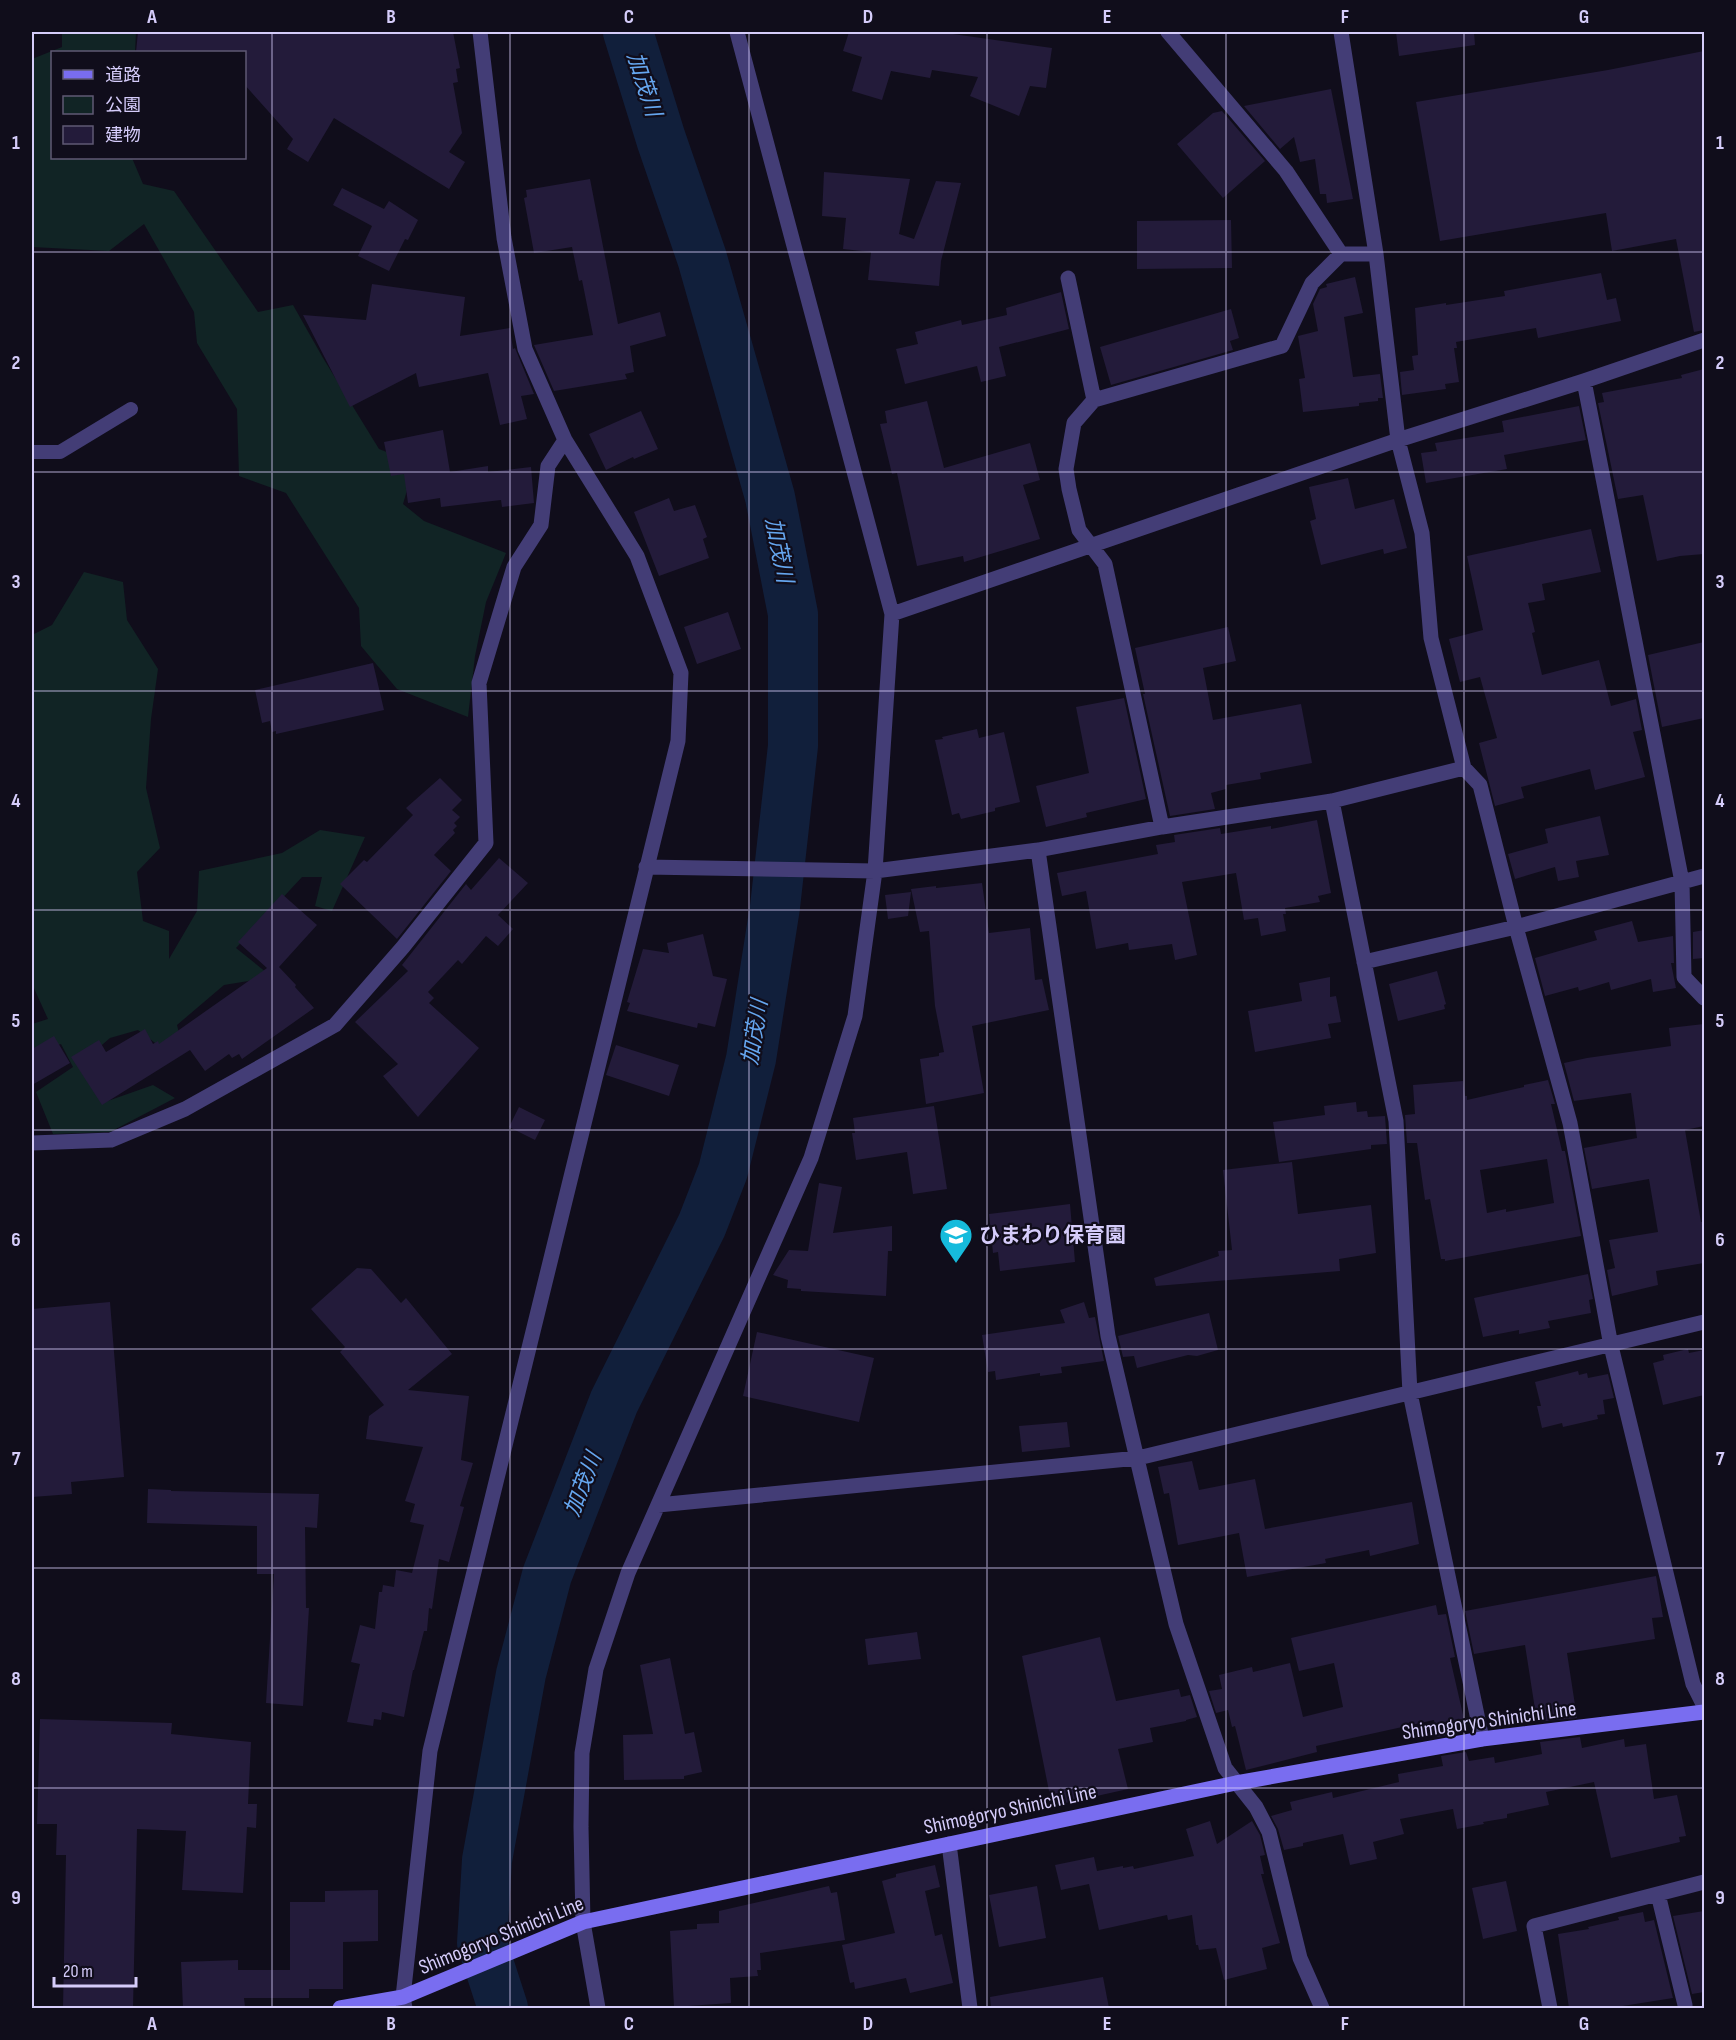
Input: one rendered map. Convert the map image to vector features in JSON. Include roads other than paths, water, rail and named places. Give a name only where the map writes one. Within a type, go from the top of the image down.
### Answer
[{"type":"main road","name":"Shimogoryo Shinichi Line","points":[[340,2008],[404,2003],[429,1986],[583,1922],[1236,1783],[1482,1739],[1704,1712]]},
{"type":"street","points":[[404,2003],[430,1751],[678,741],[681,673],[637,556],[565,440],[525,350],[504,238],[480,32]]},
{"type":"street","points":[[598,2008],[583,1922],[581,1827],[582,1753],[596,1669],[628,1573],[811,1158],[855,1016],[892,614],[737,32]]},
{"type":"street","points":[[1168,32],[1286,171],[1341,254]]},
{"type":"street","points":[[1341,32],[1376,254],[1398,440],[1422,533],[1431,638],[1464,768],[1480,785],[1570,1123],[1611,1346],[1694,1684],[1704,1706]]},
{"type":"street","points":[[1162,827],[1105,564],[1079,530],[1069,489],[1066,469],[1074,423],[1094,400],[1282,346],[1312,283],[1341,254],[1376,254]]},
{"type":"street","points":[[1068,278],[1094,400]]},
{"type":"street","points":[[892,614],[1398,440],[1584,381],[1704,339]]},
{"type":"street","points":[[1584,381],[1682,882],[1684,977],[1704,998]]},
{"type":"street","points":[[32,1143],[111,1140],[184,1109],[335,1025],[403,947],[486,843],[479,682],[514,567],[541,525],[548,466],[565,440]]},
{"type":"street","points":[[646,867],[868,871],[1038,850],[1162,827],[1332,801],[1464,768]]},
{"type":"street","points":[[1332,801],[1396,1121],[1410,1393],[1482,1739]]},
{"type":"street","points":[[1038,850],[1108,1336],[1176,1624],[1225,1768],[1256,1807],[1269,1832],[1300,1958],[1322,2008]]},
{"type":"street","points":[[1364,962],[1516,927],[1704,876]]},
{"type":"street","points":[[658,1505],[1138,1458],[1704,1322]]},
{"type":"street","points":[[949,1844],[970,2008]]},
{"type":"street","points":[[1550,2008],[1534,1926],[1704,1882]]},
{"type":"street","points":[[1658,1894],[1685,2008]]},
{"type":"lane","points":[[32,452],[60,452],[131,409]]},
{"type":"waterway","name":"加茂川","points":[[503,2008],[482,1943],[487,1860],[521,1674],[547,1575],[614,1402],[702,1225],[723,1171],[751,1059],[775,907],[793,746],[793,614],[770,497],[702,258],[661,139],[628,32]]},
{"type":"place","name":"ひまわり保育園","points":[[956,1264]]}]
